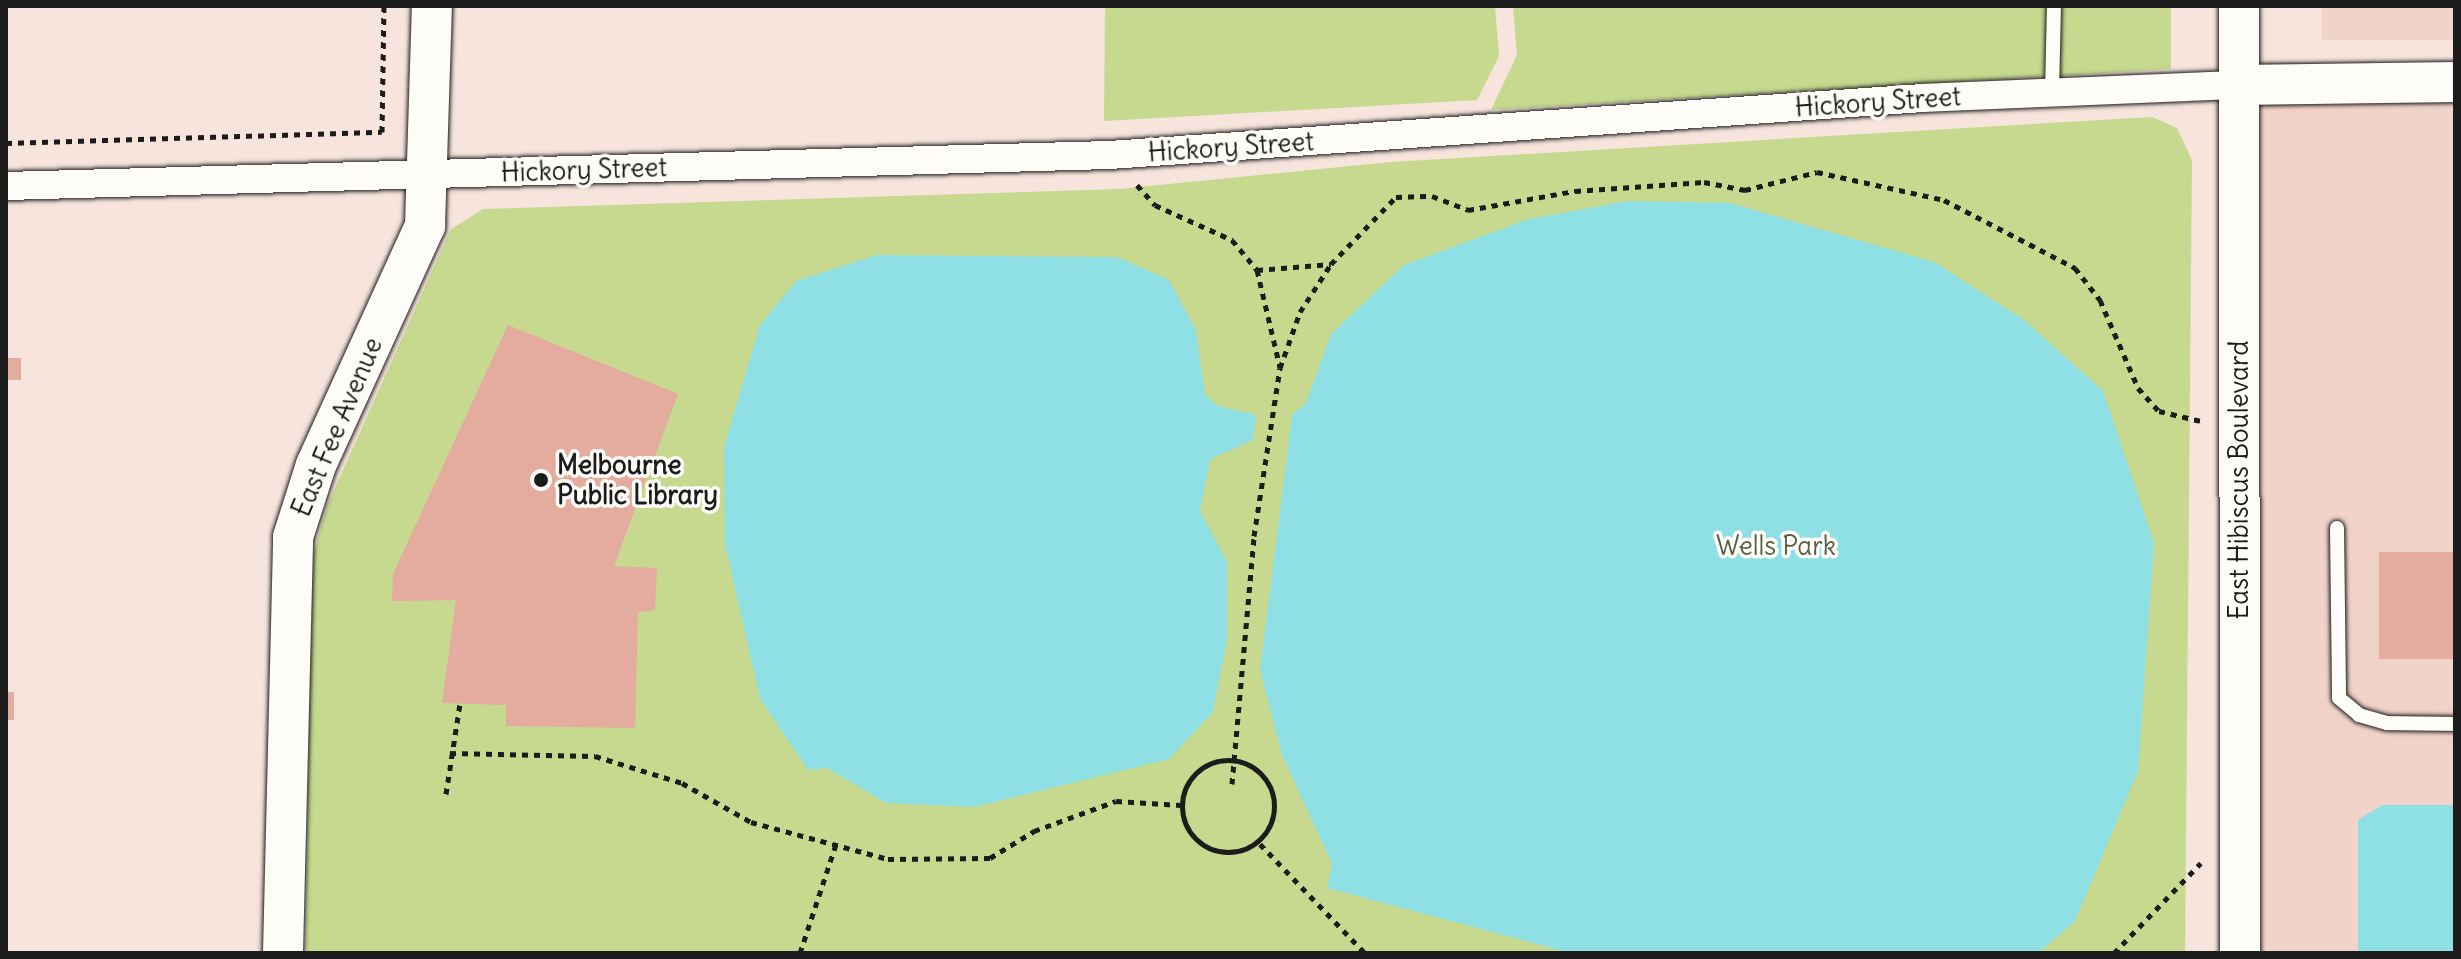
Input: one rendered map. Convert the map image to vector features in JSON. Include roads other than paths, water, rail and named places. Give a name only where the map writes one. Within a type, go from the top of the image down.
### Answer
[{"type":"street","name":"East Fee Avenue","points":[[283,953],[293,537],[316,465],[425,226],[432,6]]},
{"type":"street","name":"East Hibiscus Boulevard","points":[[2239,6],[2240,953]]},
{"type":"street","name":"Hickory Street","points":[[6,186],[1110,155],[2052,93],[2239,85],[2455,82]]},
{"type":"lane","points":[[2052,93],[2054,6]]},
{"type":"lane","points":[[2337,528],[2339,698],[2359,715],[2387,723],[2455,724]]},
{"type":"water","points":[[1628,201],[1730,203],[1934,262],[2024,320],[2103,391],[2154,543],[2138,771],[2075,921],[2038,953],[1571,953],[1327,888],[1332,864],[1282,755],[1260,670],[1292,415],[1306,403],[1331,334],[1404,265],[1529,219]]},
{"type":"water","points":[[877,255],[1117,257],[1169,280],[1196,330],[1205,395],[1218,406],[1256,415],[1253,440],[1210,459],[1200,511],[1227,562],[1227,639],[1213,712],[1169,759],[974,807],[886,803],[827,768],[808,770],[760,699],[725,544],[724,447],[760,325],[796,281]]},
{"type":"water","points":[[2382,805],[2455,805],[2455,953],[2358,953],[2358,820]]},
{"type":"place","name":"Melbourne Public Library","points":[[541,480]]},
{"type":"park label","name":"Wells Park","points":[[1776,546]]}]
